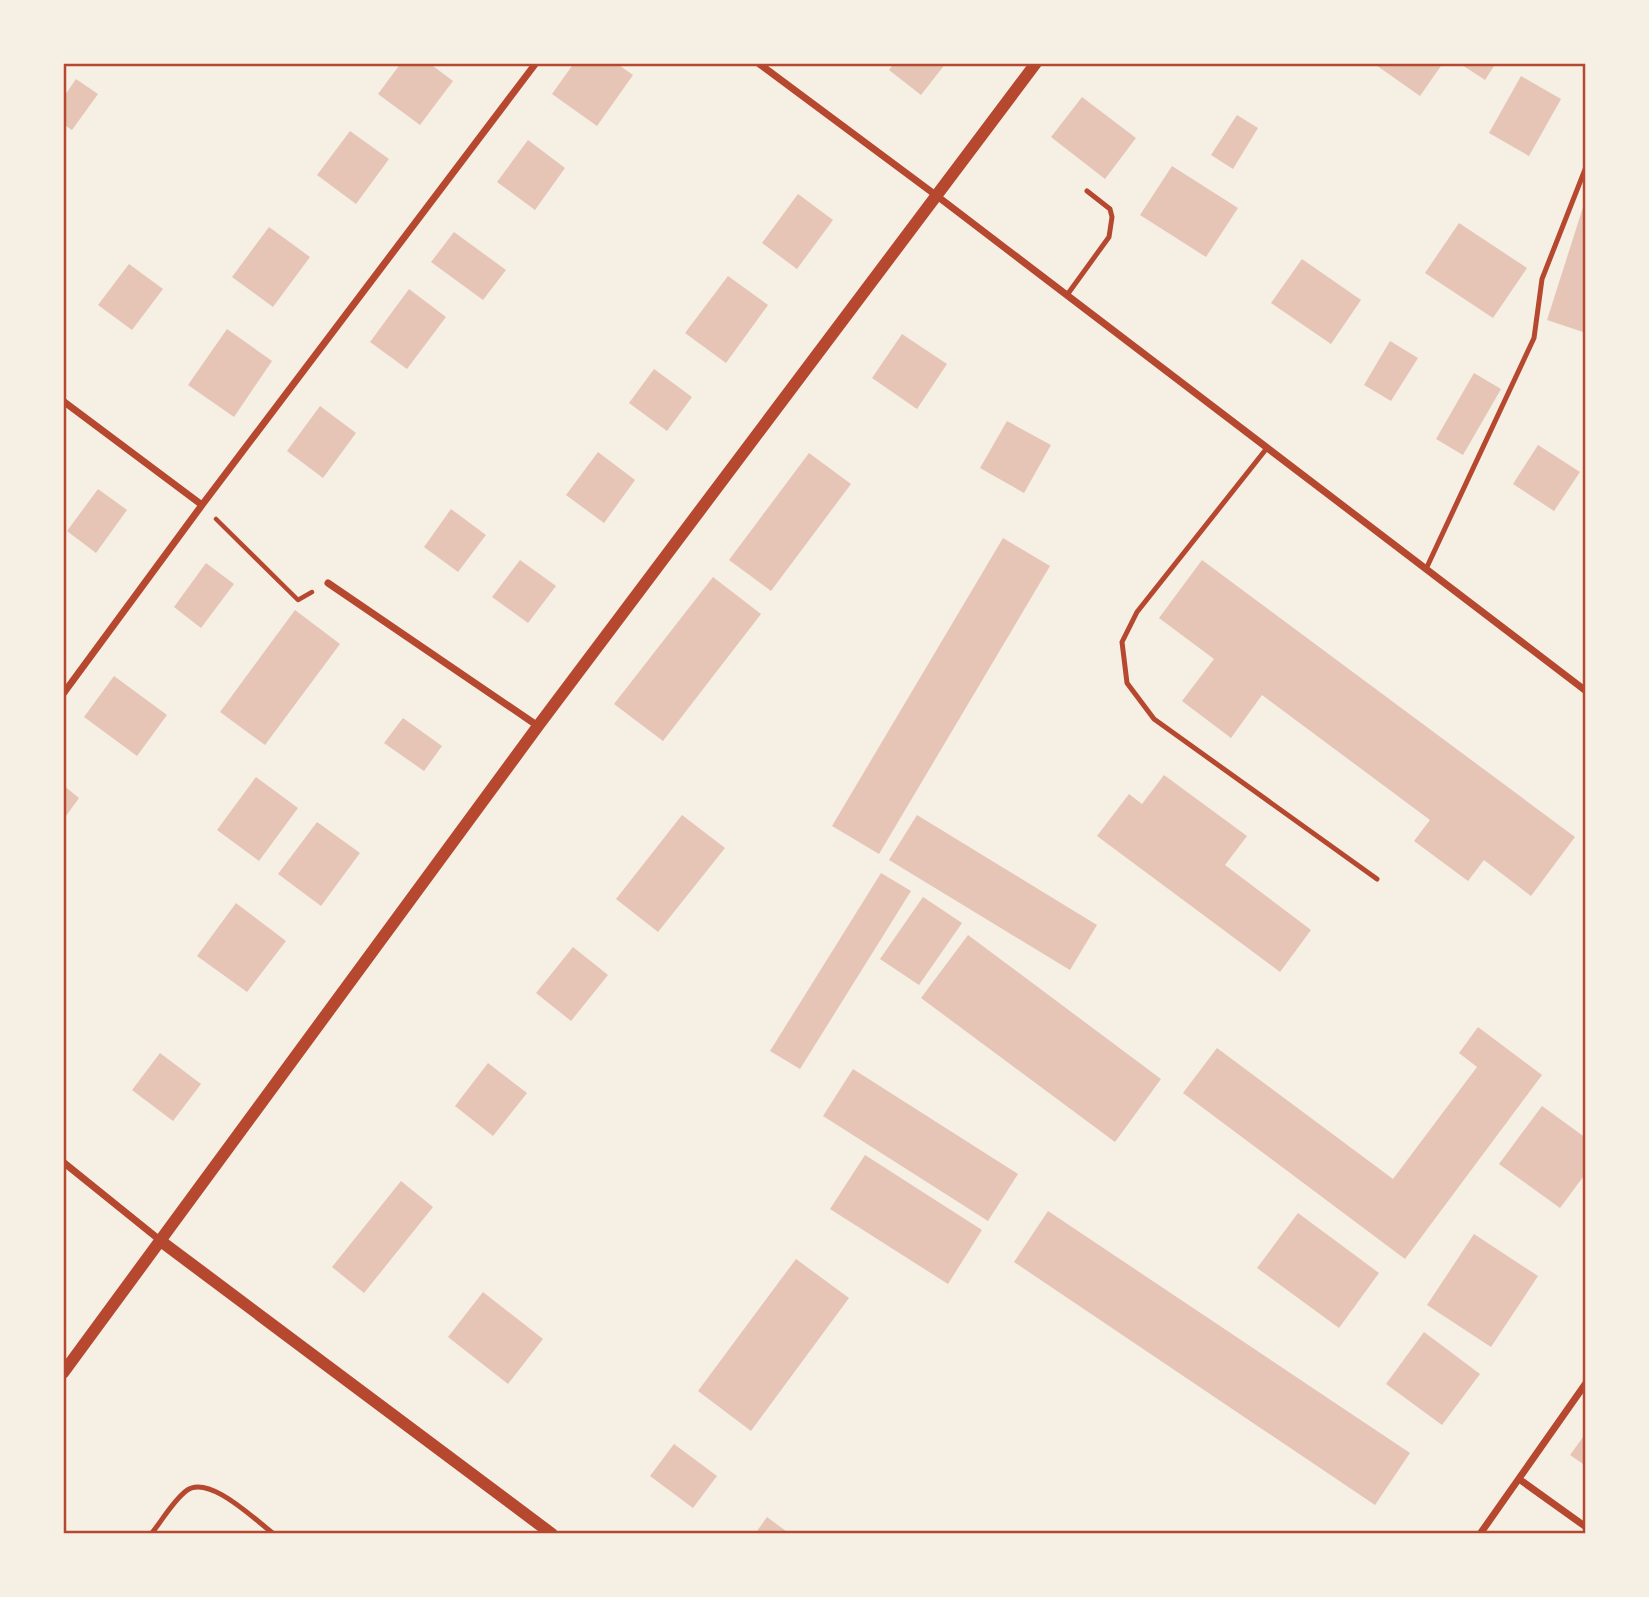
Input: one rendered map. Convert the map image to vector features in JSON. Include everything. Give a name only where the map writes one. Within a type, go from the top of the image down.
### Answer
[{"type":"street","points":[[63,694],[202,505],[536,63]]},
{"type":"street","points":[[758,63],[937,196],[1586,691]]},
{"type":"street","points":[[63,1373],[162,1242],[538,726],[1036,63]]},
{"type":"street","points":[[63,401],[202,505]]},
{"type":"street","points":[[328,583],[538,726]]},
{"type":"street","points":[[63,1163],[162,1242],[552,1534]]},
{"type":"street","points":[[1480,1534],[1586,1383]]},
{"type":"street","points":[[1519,1479],[1586,1527]]},
{"type":"lane","points":[[1426,569],[1534,338],[1542,279],[1586,167]]},
{"type":"lane","points":[[1067,295],[1109,237],[1112,227],[1110,209],[1087,191]]},
{"type":"lane","points":[[1267,448],[1137,612],[1122,642],[1126,683],[1154,719],[1377,880]]},
{"type":"lane","points":[[150,1534],[187,1490],[203,1486],[215,1490],[274,1534]]},
{"type":"path","points":[[202,505],[298,600],[328,583]]},
{"type":"building","points":[[401,63],[429,63],[453,81],[420,125],[378,94]]},
{"type":"building","points":[[574,63],[616,63],[633,75],[597,126],[552,94]]},
{"type":"building","points":[[894,63],[946,63],[921,95],[889,70]]},
{"type":"building","points":[[1373,63],[1443,63],[1420,96]]},
{"type":"building","points":[[1459,63],[1496,63],[1485,80]]},
{"type":"building","points":[[1521,76],[1561,99],[1529,156],[1489,133]]},
{"type":"building","points":[[76,79],[98,94],[72,130],[63,124],[63,98]]},
{"type":"building","points":[[1082,97],[1136,138],[1105,179],[1051,137]]},
{"type":"building","points":[[1237,115],[1258,128],[1233,169],[1211,155]]},
{"type":"building","points":[[350,131],[389,159],[356,204],[317,175]]},
{"type":"building","points":[[528,140],[565,168],[535,210],[497,182]]},
{"type":"building","points":[[1172,166],[1238,208],[1206,257],[1140,215]]},
{"type":"building","points":[[798,194],[833,220],[797,269],[762,243]]},
{"type":"building","points":[[1586,201],[1586,333],[1547,320]]},
{"type":"building","points":[[1459,223],[1527,268],[1493,318],[1425,273]]},
{"type":"building","points":[[269,227],[310,257],[273,307],[232,277]]},
{"type":"building","points":[[454,232],[506,270],[483,300],[431,262]]},
{"type":"building","points":[[1302,259],[1361,300],[1331,344],[1271,303]]},
{"type":"building","points":[[129,264],[163,289],[132,330],[98,305]]},
{"type":"building","points":[[728,276],[768,305],[726,363],[685,333]]},
{"type":"building","points":[[409,289],[446,317],[407,369],[370,342]]},
{"type":"building","points":[[227,329],[272,361],[234,417],[188,385]]},
{"type":"building","points":[[902,334],[947,364],[917,409],[872,378]]},
{"type":"building","points":[[1390,341],[1418,358],[1391,401],[1364,385]]},
{"type":"building","points":[[654,369],[692,397],[667,431],[629,403]]},
{"type":"building","points":[[1474,373],[1501,389],[1463,455],[1436,439]]},
{"type":"building","points":[[320,406],[356,433],[323,478],[287,451]]},
{"type":"building","points":[[1007,421],[1051,445],[1024,493],[980,468]]},
{"type":"building","points":[[1538,445],[1580,472],[1554,511],[1513,484]]},
{"type":"building","points":[[598,452],[635,480],[604,523],[566,495]]},
{"type":"building","points":[[809,453],[851,484],[771,591],[729,560]]},
{"type":"building","points":[[98,489],[127,510],[96,553],[67,531]]},
{"type":"building","points":[[451,509],[486,535],[458,572],[424,547]]},
{"type":"building","points":[[1003,538],[1050,566],[879,854],[832,826]]},
{"type":"building","points":[[520,560],[556,586],[528,623],[492,597]]},
{"type":"building","points":[[1202,560],[1575,837],[1531,896],[1484,860],[1468,881],[1414,841],[1430,820],[1262,695],[1231,738],[1182,701],[1214,659],[1159,618]]},
{"type":"building","points":[[206,563],[234,584],[201,628],[174,607]]},
{"type":"building","points":[[713,577],[761,614],[663,741],[614,704]]},
{"type":"building","points":[[295,610],[340,644],[265,745],[220,712]]},
{"type":"building","points":[[114,676],[167,715],[137,756],[84,717]]},
{"type":"building","points":[[403,718],[442,746],[424,771],[384,743]]},
{"type":"building","points":[[1164,775],[1247,836],[1225,865],[1311,930],[1280,972],[1097,836],[1129,794],[1142,804]]},
{"type":"building","points":[[256,777],[298,808],[259,861],[217,830]]},
{"type":"building","points":[[63,785],[79,798],[63,820]]},
{"type":"building","points":[[682,815],[725,848],[658,932],[616,899]]},
{"type":"building","points":[[917,815],[1097,925],[1070,970],[889,860]]},
{"type":"building","points":[[317,822],[360,853],[321,906],[278,874]]},
{"type":"building","points":[[881,873],[911,891],[800,1069],[770,1051]]},
{"type":"building","points":[[923,897],[962,923],[919,985],[880,959]]},
{"type":"building","points":[[236,903],[286,941],[247,992],[197,956]]},
{"type":"building","points":[[968,935],[1161,1079],[1115,1142],[921,998]]},
{"type":"building","points":[[573,947],[608,975],[571,1021],[536,993]]},
{"type":"building","points":[[1478,1027],[1542,1075],[1405,1259],[1183,1093],[1217,1048],[1393,1179],[1477,1067],[1459,1053]]},
{"type":"building","points":[[160,1053],[201,1084],[173,1121],[132,1090]]},
{"type":"building","points":[[488,1063],[527,1093],[493,1136],[455,1106]]},
{"type":"building","points":[[853,1069],[1018,1174],[988,1221],[823,1116]]},
{"type":"building","points":[[1542,1106],[1586,1138],[1586,1173],[1560,1208],[1499,1164]]},
{"type":"building","points":[[865,1155],[982,1230],[948,1284],[830,1209]]},
{"type":"building","points":[[401,1181],[433,1207],[364,1293],[332,1267]]},
{"type":"building","points":[[1048,1211],[1410,1453],[1375,1505],[1014,1262]]},
{"type":"building","points":[[1298,1213],[1379,1273],[1339,1328],[1257,1268]]},
{"type":"building","points":[[1474,1234],[1538,1276],[1491,1347],[1427,1305]]},
{"type":"building","points":[[796,1259],[849,1298],[751,1431],[698,1391]]},
{"type":"building","points":[[483,1292],[543,1339],[508,1384],[448,1337]]},
{"type":"building","points":[[1424,1332],[1480,1374],[1442,1425],[1386,1384]]},
{"type":"building","points":[[1586,1433],[1586,1466],[1570,1455]]},
{"type":"building","points":[[674,1444],[717,1476],[693,1508],[650,1476]]},
{"type":"building","points":[[767,1517],[790,1534],[755,1534]]}]
